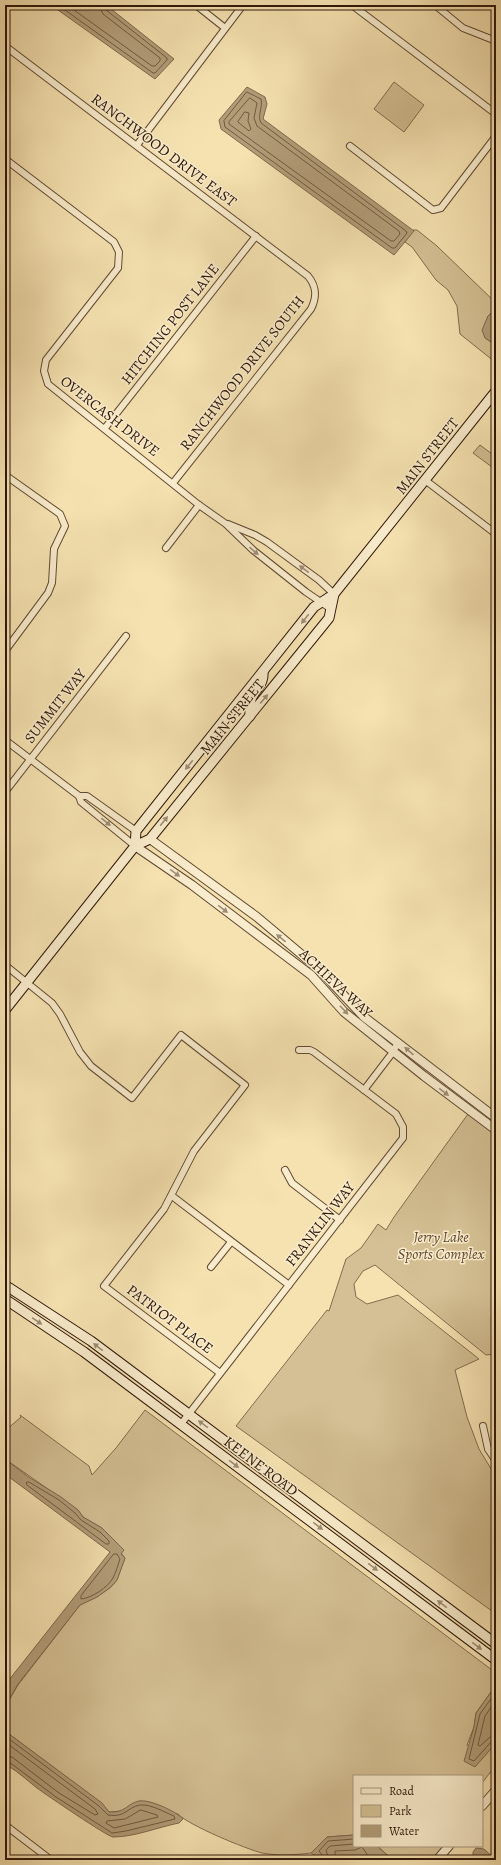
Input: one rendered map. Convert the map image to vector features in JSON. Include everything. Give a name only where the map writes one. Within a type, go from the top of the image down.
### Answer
[{"type":"main road","name":"MAIN STREET","points":[[136,831],[314,607],[334,594],[496,391]]},
{"type":"main road","name":"MAIN STREET","points":[[5,1010],[135,846],[150,838],[329,618],[334,594]]},
{"type":"main road","points":[[250,716],[250,704],[252,697],[264,680],[263,672]]},
{"type":"main road","points":[[135,846],[136,831],[150,838]]},
{"type":"main road","name":"KEENE ROAD","points":[[5,1285],[91,1341],[496,1644]]},
{"type":"main road","name":"KEENE ROAD","points":[[5,1299],[84,1352],[496,1660]]},
{"type":"street","points":[[196,5],[225,28]]},
{"type":"street","points":[[136,145],[243,5]]},
{"type":"street","points":[[352,5],[496,114]]},
{"type":"street","points":[[435,5],[463,28],[496,41]]},
{"type":"street","name":"RANCHWOOD DRIVE EAST","points":[[5,46],[308,276]]},
{"type":"street","points":[[350,146],[434,210],[441,208],[496,136]]},
{"type":"street","name":"OVERCASH DRIVE","points":[[5,159],[114,242],[118,252],[118,268],[45,363],[44,371],[46,381],[199,505],[226,524],[253,550],[331,609]]},
{"type":"street","name":"HITCHING POST LANE","points":[[105,428],[256,236]]},
{"type":"street","name":"RANCHWOOD DRIVE SOUTH","points":[[173,483],[311,309],[316,300],[316,292],[313,282],[308,276]]},
{"type":"street","points":[[5,475],[60,514],[64,520],[64,528],[54,549],[52,582],[48,593],[5,651]]},
{"type":"street","points":[[425,480],[496,534]]},
{"type":"street","points":[[166,548],[199,505]]},
{"type":"street","name":"OVERCASH DRIVE","points":[[226,524],[255,535],[267,542],[319,580],[334,594]]},
{"type":"street","name":"SUMMIT WAY","points":[[5,792],[126,636]]},
{"type":"street","points":[[5,740],[79,796],[81,802],[135,846]]},
{"type":"street","points":[[79,796],[87,796],[136,831]]},
{"type":"street","name":"ACHIEVA WAY","points":[[150,838],[257,917],[320,970],[364,1017],[496,1118]]},
{"type":"street","name":"ACHIEVA WAY","points":[[135,846],[192,885],[311,975],[344,1012],[393,1052],[496,1130]]},
{"type":"street","points":[[5,965],[52,1003],[60,1014],[80,1052],[91,1066],[132,1098],[181,1036],[245,1084],[194,1151],[172,1196],[289,1286]]},
{"type":"street","points":[[364,1090],[393,1052],[398,1042]]},
{"type":"street","name":"FRANKLIN WAY","points":[[181,1424],[403,1138],[403,1127],[399,1118],[314,1052],[310,1050],[298,1050]]},
{"type":"street","points":[[285,1170],[292,1183],[340,1220]]},
{"type":"street","name":"PATRIOT PLACE","points":[[172,1196],[164,1209],[104,1286],[220,1373]]},
{"type":"street","points":[[211,1267],[231,1242]]},
{"type":"street","points":[[483,1426],[488,1448],[496,1461]]},
{"type":"street","points":[[483,1805],[496,1790]]},
{"type":"street","points":[[5,1824],[51,1860]]},
{"type":"street","points":[[437,1860],[448,1847]]},
{"type":"green space","points":[[394,82],[424,105],[404,132],[374,109]]},
{"type":"green space","points":[[413,230],[417,230],[437,246],[496,303],[496,308],[488,316],[485,338],[496,345],[495,362],[460,334],[457,306],[448,290],[436,280],[412,247],[405,242]]},
{"type":"green space","points":[[480,445],[496,457],[496,470],[473,453]]},
{"type":"green space","name":"Jerry Lake Sports Complex","points":[[468,1114],[496,1135],[496,1354],[486,1355],[375,1265],[363,1271],[354,1284],[356,1297],[367,1304],[398,1295],[479,1359],[455,1370],[467,1417],[479,1449],[496,1477],[496,1614],[236,1426],[327,1310],[329,1311],[346,1259],[361,1248],[378,1224],[386,1230]]},
{"type":"green space","points":[[145,1410],[496,1673],[496,1685],[476,1713],[474,1727],[467,1745],[485,1754],[496,1743],[496,1765],[483,1782],[483,1775],[353,1775],[353,1835],[327,1837],[311,1853],[286,1855],[268,1854],[254,1851],[231,1842],[193,1824],[178,1814],[133,1804],[122,1811],[109,1812],[101,1803],[5,1731],[5,1707],[18,1685],[80,1605],[97,1597],[111,1587],[117,1580],[125,1558],[102,1528],[83,1517],[78,1510],[5,1459],[5,1431],[21,1417],[20,1415],[89,1466],[92,1475],[116,1448]]},
{"type":"green space","points":[[378,1847],[443,1847],[432,1860],[393,1860]]},
{"type":"water","points":[[51,5],[106,5],[174,59],[155,79]]},
{"type":"water","points":[[247,87],[265,97],[267,104],[263,119],[414,231],[394,255],[221,129],[219,120]]},
{"type":"water","points":[[496,308],[496,345],[485,338],[482,330],[488,316]]},
{"type":"water","points":[[5,1459],[30,1478],[61,1497],[78,1510],[83,1517],[102,1528],[124,1550],[121,1554],[125,1558],[117,1580],[111,1587],[97,1597],[80,1605],[18,1684],[5,1707],[5,1685],[110,1552],[5,1474]]},
{"type":"water","points":[[496,1685],[496,1743],[475,1767],[464,1761],[474,1727],[476,1713]]},
{"type":"water","points":[[5,1731],[102,1803],[109,1812],[123,1810],[135,1802],[143,1801],[162,1806],[183,1819],[179,1823],[138,1834],[113,1837],[63,1806],[17,1772],[5,1765]]},
{"type":"water","points":[[353,1835],[353,1847],[378,1847],[393,1860],[323,1860],[311,1853],[327,1837]]},
{"type":"water","points":[[476,1848],[484,1849],[496,1860],[473,1860],[473,1852]]}]
